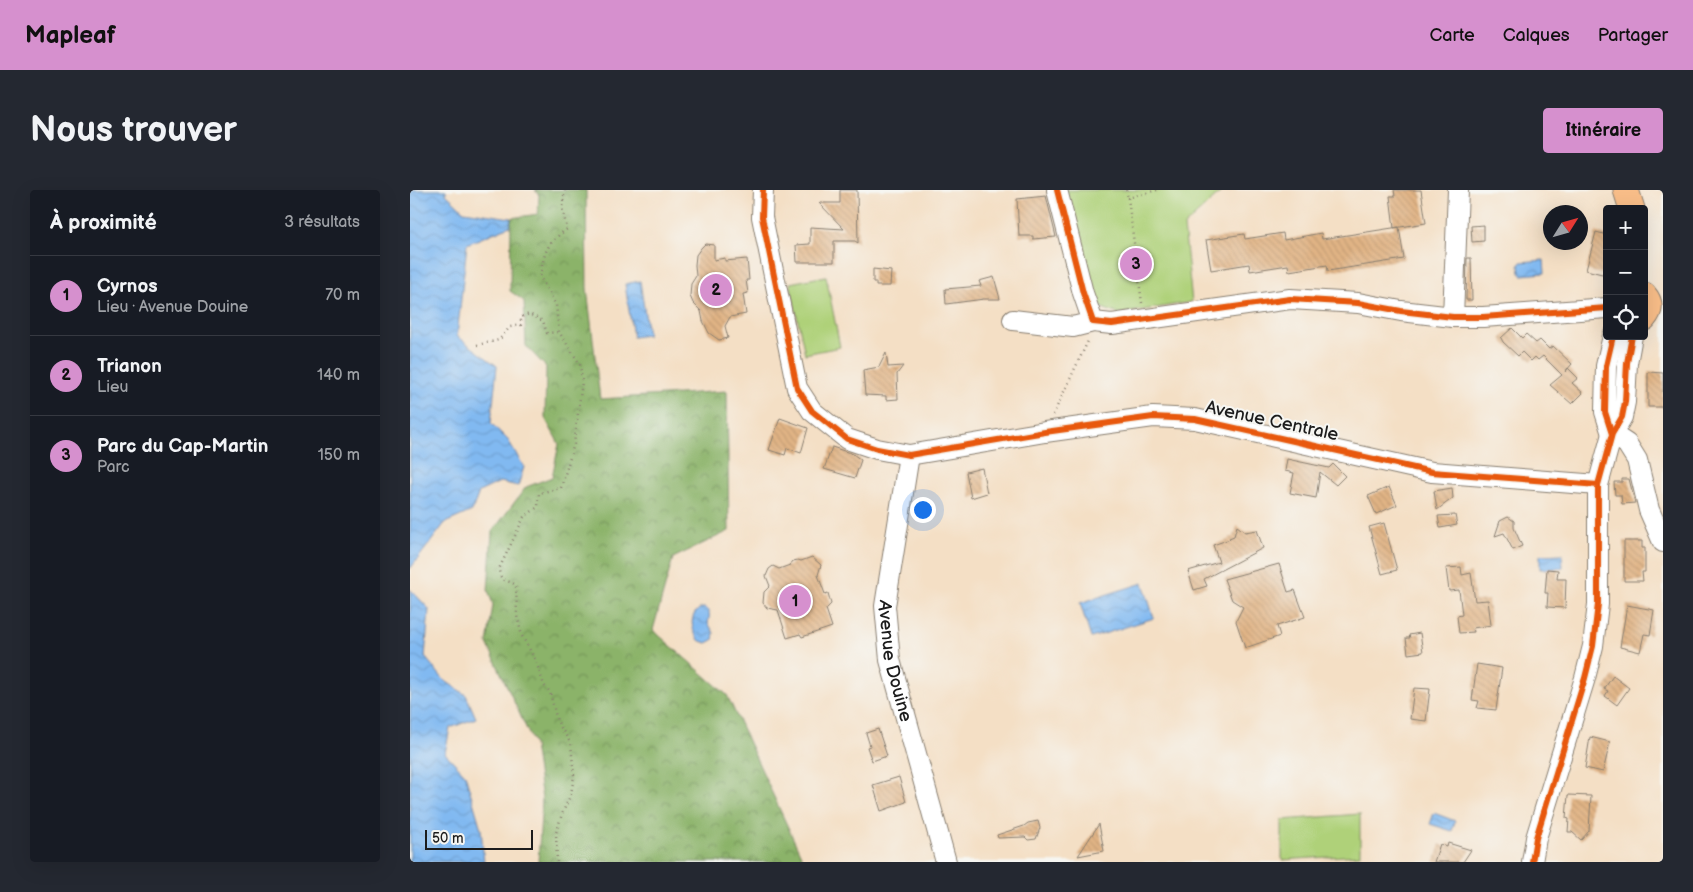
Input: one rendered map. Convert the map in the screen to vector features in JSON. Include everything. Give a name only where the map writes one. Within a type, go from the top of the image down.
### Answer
[{"type":"main road","points":[[1626,190],[1631,205]]},
{"type":"street","points":[[764,190],[762,217],[797,388],[812,411],[847,439],[877,449],[909,455]]},
{"type":"street","points":[[1057,190],[1083,293],[1093,322]]},
{"type":"street","points":[[1453,316],[1458,190]]},
{"type":"street","points":[[1013,320],[1072,327],[1093,322],[1112,324],[1290,299],[1358,303],[1401,311],[1453,316],[1491,316],[1603,308]]},
{"type":"street","points":[[1612,340],[1606,366],[1605,412],[1612,434],[1627,444],[1637,460],[1649,510],[1663,542]]},
{"type":"street","points":[[1532,862],[1536,838],[1585,678],[1595,634],[1598,604],[1598,485],[1612,434],[1622,417],[1625,402],[1626,363],[1631,340]]},
{"type":"street","name":"Avenue Centrale","points":[[909,455],[1045,432],[1153,417],[1195,419],[1432,472],[1598,485]]},
{"type":"street","name":"Avenue Douine","points":[[909,455],[885,606],[890,660],[946,862]]},
{"type":"path","points":[[557,862],[556,834],[571,794],[574,776],[571,744],[557,721],[550,692],[544,685],[535,659],[522,636],[517,616],[516,585],[502,580],[499,569],[524,517],[538,507],[539,494],[561,488],[574,444],[582,382],[580,364],[559,332],[556,304],[540,277],[544,256],[552,240],[567,229],[562,207],[565,190]]},
{"type":"path","points":[[1126,190],[1144,319]]},
{"type":"path","points":[[1128,198],[1157,190]]},
{"type":"path","points":[[477,345],[499,340],[510,327],[521,326],[521,317],[529,314],[543,321],[547,334],[559,332]]},
{"type":"path","points":[[1045,432],[1087,342],[1093,322]]},
{"type":"green space","points":[[535,190],[586,190],[587,288],[600,399],[727,391],[729,531],[673,558],[653,630],[727,695],[804,862],[538,862],[542,799],[534,745],[487,643],[493,605],[488,590],[492,532],[526,487],[552,477],[559,444],[545,418],[546,367],[526,346],[524,301],[510,291],[511,218],[538,214],[539,195]]},
{"type":"green space","points":[[1065,190],[1223,190],[1184,226],[1192,302],[1119,314],[1094,305]]},
{"type":"green space","points":[[826,276],[840,347],[805,354],[790,283]]},
{"type":"green space","points":[[1360,814],[1360,855],[1282,860],[1282,820]]},
{"type":"water","points":[[410,190],[446,190],[446,194],[464,211],[511,218],[510,226],[467,244],[457,336],[497,366],[491,423],[508,440],[524,467],[518,486],[500,482],[479,492],[472,511],[445,523],[410,569]]},
{"type":"water","points":[[1544,260],[1545,273],[1522,275],[1520,273],[1519,265],[1521,262]]},
{"type":"water","points":[[640,281],[648,335],[633,337],[625,284]]},
{"type":"water","points":[[1562,554],[1563,568],[1540,569],[1540,555]]},
{"type":"water","points":[[1143,583],[1154,618],[1091,638],[1080,603]]},
{"type":"water","points":[[410,589],[429,609],[425,657],[444,680],[466,695],[476,718],[450,728],[445,753],[465,774],[481,829],[484,862],[410,862]]},
{"type":"water","points":[[701,608],[708,610],[708,623],[714,633],[713,640],[707,643],[700,641],[697,637],[692,623],[694,615]]},
{"type":"water","points":[[1434,813],[1455,821],[1452,831],[1430,824]]},
{"type":"building","points":[[840,190],[857,190],[858,243],[855,241],[834,241],[834,262],[797,262],[796,245],[810,244],[810,227],[844,229],[819,203],[840,203]]},
{"type":"building","points":[[1394,190],[1421,190],[1426,223],[1394,228],[1390,196],[1395,196]]},
{"type":"building","points":[[1046,196],[1056,237],[1033,239],[1033,236],[1019,236],[1017,199]]},
{"type":"building","points":[[1484,225],[1484,241],[1472,242],[1471,226]]},
{"type":"building","points":[[1399,227],[1404,259],[1328,271],[1327,265],[1289,271],[1288,265],[1250,271],[1249,264],[1211,270],[1206,240],[1244,234],[1245,239],[1283,233],[1284,240],[1321,233],[1322,239]]},
{"type":"building","points":[[1596,232],[1603,234],[1603,273],[1586,270]]},
{"type":"building","points":[[705,244],[714,245],[714,260],[725,258],[725,261],[747,259],[749,280],[746,280],[748,293],[743,294],[746,314],[730,317],[725,326],[728,338],[719,340],[709,333],[703,321],[701,311],[693,303],[690,296],[691,284],[696,276],[696,255]]},
{"type":"building","points":[[1467,258],[1471,258],[1472,300],[1466,300]]},
{"type":"building","points":[[873,269],[891,271],[890,286],[876,286],[876,282],[873,282]]},
{"type":"building","points":[[994,277],[1000,299],[946,304],[945,289],[981,286],[979,281]]},
{"type":"building","points":[[1512,328],[1522,338],[1526,334],[1536,343],[1540,340],[1549,349],[1553,346],[1572,364],[1568,368],[1578,378],[1572,383],[1583,393],[1572,404],[1550,385],[1562,375],[1543,356],[1538,360],[1535,357],[1531,361],[1522,352],[1518,356],[1503,342],[1501,338]]},
{"type":"building","points":[[886,353],[888,367],[903,366],[897,374],[898,399],[886,400],[886,396],[865,395],[863,370],[879,367]]},
{"type":"building","points":[[1648,372],[1663,373],[1663,407],[1648,407]]},
{"type":"building","points":[[780,418],[808,428],[801,453],[787,448],[785,455],[769,450]]},
{"type":"building","points":[[832,447],[853,454],[861,460],[855,478],[824,469]]},
{"type":"building","points":[[1287,459],[1329,468],[1333,464],[1345,476],[1336,485],[1320,472],[1316,498],[1290,493],[1294,473],[1285,471]]},
{"type":"building","points":[[982,468],[987,493],[971,498],[966,472]]},
{"type":"building","points":[[1622,479],[1629,479],[1635,503],[1622,504],[1621,495],[1615,495],[1614,482],[1622,482]]},
{"type":"building","points":[[1389,487],[1397,505],[1376,514],[1368,496]]},
{"type":"building","points":[[1452,488],[1453,498],[1437,510],[1434,491]]},
{"type":"building","points":[[1455,515],[1457,525],[1440,528],[1438,516]]},
{"type":"building","points":[[1508,517],[1514,521],[1514,528],[1522,546],[1513,550],[1504,533],[1495,536],[1500,521]]},
{"type":"building","points":[[1384,523],[1397,570],[1382,574],[1369,527]]},
{"type":"building","points":[[1237,526],[1245,532],[1257,530],[1263,548],[1204,579],[1207,586],[1194,590],[1188,571],[1219,562],[1213,545],[1234,536]]},
{"type":"building","points":[[1624,541],[1642,541],[1642,548],[1645,548],[1645,572],[1642,572],[1643,581],[1624,581]]},
{"type":"building","points":[[812,557],[821,565],[818,575],[825,594],[828,593],[831,604],[826,609],[832,627],[802,637],[800,634],[787,638],[778,610],[767,608],[763,603],[764,592],[770,586],[766,576],[769,569],[773,566],[779,569],[790,565],[793,561],[801,561]]},
{"type":"building","points":[[1279,564],[1288,592],[1295,590],[1305,617],[1277,626],[1280,636],[1245,648],[1236,621],[1243,607],[1232,600],[1224,579]]},
{"type":"building","points":[[1461,567],[1462,575],[1471,573],[1475,601],[1488,600],[1491,625],[1473,628],[1474,632],[1459,633],[1457,616],[1462,615],[1459,590],[1449,591],[1446,568]]},
{"type":"building","points":[[1547,569],[1558,570],[1557,579],[1566,579],[1565,608],[1547,607],[1548,593],[1545,593]]},
{"type":"building","points":[[1627,605],[1654,610],[1650,635],[1644,634],[1640,652],[1620,647]]},
{"type":"building","points":[[1420,633],[1423,652],[1408,654],[1406,638],[1410,638],[1409,635]]},
{"type":"building","points":[[1477,664],[1502,668],[1496,710],[1477,708],[1479,701],[1472,700]]},
{"type":"building","points":[[1613,676],[1629,688],[1617,705],[1605,696],[1608,691],[1604,689]]},
{"type":"building","points":[[1414,688],[1430,689],[1426,721],[1410,719]]},
{"type":"building","points":[[878,729],[887,756],[872,761],[867,747],[870,746],[866,733]]},
{"type":"building","points":[[1590,737],[1610,742],[1603,772],[1585,768]]},
{"type":"building","points":[[899,777],[906,802],[881,811],[873,785]]},
{"type":"building","points":[[1568,795],[1591,796],[1589,831],[1581,840],[1572,832],[1568,832],[1569,819],[1566,818]]},
{"type":"building","points":[[1038,821],[1040,828],[1036,839],[1028,840],[1025,837],[998,838],[997,835]]},
{"type":"building","points":[[1099,824],[1104,851],[1078,856]]},
{"type":"building","points":[[1448,843],[1471,850],[1463,862],[1434,862],[1440,844],[1447,847]]},
{"type":"cycle path","points":[[763,190],[762,217],[797,388],[812,411],[847,439],[877,449],[909,455],[1045,432],[1153,417],[1195,419],[1432,472],[1598,485]]},
{"type":"cycle path","points":[[1057,190],[1083,293],[1093,322],[1112,324],[1290,299],[1358,303],[1401,311],[1453,317],[1483,317],[1603,308]]},
{"type":"cycle path","points":[[1612,340],[1606,366],[1605,412],[1612,434]]},
{"type":"cycle path","points":[[1532,862],[1536,838],[1593,646],[1598,604],[1598,485],[1612,434],[1622,417],[1631,340]]},
{"type":"place","name":"Parc du Cap-Martin","points":[[1136,264]]},
{"type":"place","name":"Trianon","points":[[716,290]]},
{"type":"place","name":"Cyrnos","points":[[795,601]]}]
